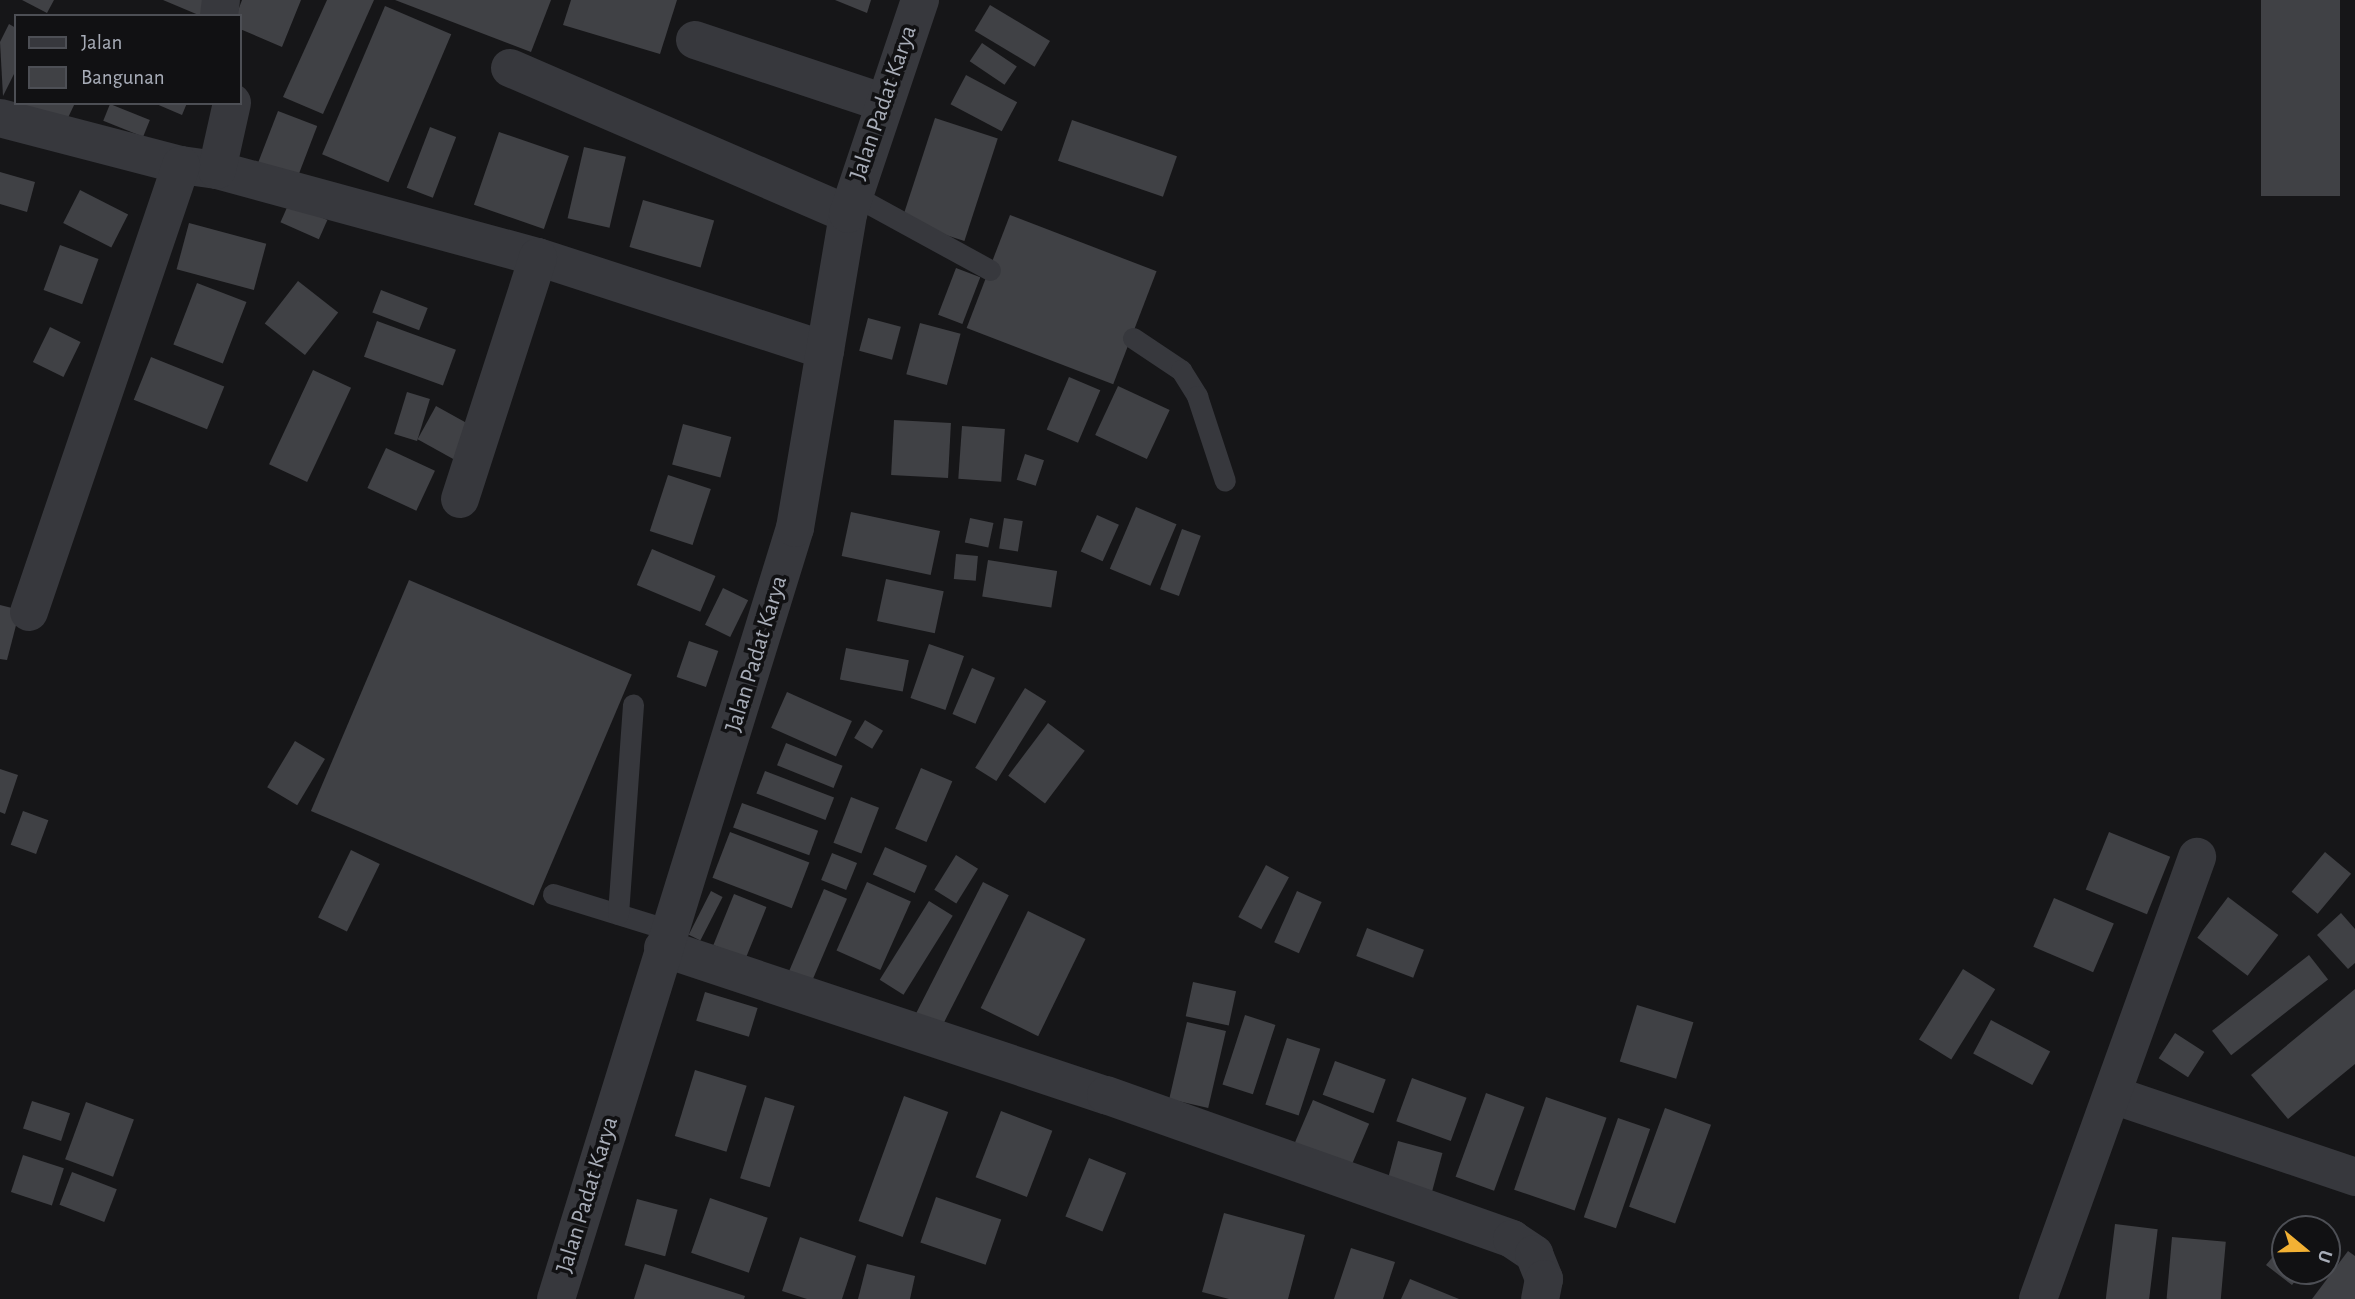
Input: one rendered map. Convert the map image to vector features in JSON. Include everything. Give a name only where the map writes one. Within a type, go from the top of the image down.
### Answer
[{"type":"street","name":"Jalan Padat Karya","points":[[556,1299],[795,528],[850,204],[920,0]]},
{"type":"street","points":[[695,40],[884,103]]},
{"type":"street","points":[[510,68],[850,204]]},
{"type":"street","points":[[29,612],[199,167],[231,105]]},
{"type":"street","points":[[0,118],[199,167],[538,257],[825,350]]},
{"type":"street","points":[[460,499],[538,257]]},
{"type":"street","points":[[2038,1299],[2197,858]]},
{"type":"street","points":[[666,939],[1512,1239],[1534,1254],[1544,1279],[1540,1299]]},
{"type":"street","points":[[2113,1095],[2355,1177]]},
{"type":"lane","points":[[850,204],[990,270]]},
{"type":"lane","points":[[1133,338],[1181,370],[1196,396],[1225,481]]},
{"type":"lane","points":[[618,914],[634,705]]},
{"type":"lane","points":[[552,894],[618,914],[666,939]]},
{"type":"building","points":[[22,0],[54,0],[47,13]]},
{"type":"building","points":[[163,0],[208,0],[202,14]]},
{"type":"building","points":[[242,0],[301,0],[282,47],[242,30],[242,14],[237,14]]},
{"type":"building","points":[[327,0],[374,0],[323,114],[283,97]]},
{"type":"building","points":[[395,0],[551,0],[531,52]]},
{"type":"building","points":[[571,0],[677,0],[660,54],[563,25]]},
{"type":"building","points":[[835,0],[871,0],[867,13]]},
{"type":"building","points":[[2261,0],[2340,0],[2340,196],[2261,196]]},
{"type":"building","points":[[990,5],[1050,41],[1035,67],[975,31]]},
{"type":"building","points":[[385,6],[451,34],[388,182],[322,154]]},
{"type":"building","points":[[9,24],[14,27],[14,74],[3,96],[0,42]]},
{"type":"building","points":[[982,43],[1017,66],[1005,85],[970,61]]},
{"type":"building","points":[[966,75],[1017,102],[1002,131],[951,104]]},
{"type":"building","points":[[21,105],[74,105],[65,124]]},
{"type":"building","points":[[110,105],[150,120],[143,137],[103,121]]},
{"type":"building","points":[[159,105],[186,105],[182,115]]},
{"type":"building","points":[[278,111],[317,126],[298,177],[258,162]]},
{"type":"building","points":[[935,118],[998,138],[964,241],[902,221]]},
{"type":"building","points":[[1072,120],[1177,156],[1163,197],[1058,161]]},
{"type":"building","points":[[430,127],[456,137],[433,198],[407,188]]},
{"type":"building","points":[[499,132],[569,156],[544,229],[474,205]]},
{"type":"building","points":[[584,147],[626,157],[609,228],[568,218]]},
{"type":"building","points":[[0,172],[35,182],[27,212],[0,204]]},
{"type":"building","points":[[80,190],[128,215],[111,247],[63,223]]},
{"type":"building","points":[[643,200],[714,220],[701,267],[629,247]]},
{"type":"building","points":[[289,203],[327,220],[319,239],[280,222]]},
{"type":"building","points":[[1010,215],[1157,271],[1113,384],[967,328]]},
{"type":"building","points":[[189,223],[266,244],[254,290],[177,269]]},
{"type":"building","points":[[60,245],[99,259],[82,304],[44,290]]},
{"type":"building","points":[[956,268],[980,277],[962,324],[938,315]]},
{"type":"building","points":[[298,281],[338,312],[305,355],[265,324]]},
{"type":"building","points":[[197,283],[246,302],[223,364],[173,345]]},
{"type":"building","points":[[381,290],[428,308],[419,330],[372,312]]},
{"type":"building","points":[[868,318],[901,327],[892,360],[859,351]]},
{"type":"building","points":[[377,321],[456,350],[443,385],[364,357]]},
{"type":"building","points":[[920,323],[961,334],[947,385],[906,374]]},
{"type":"building","points":[[50,327],[81,342],[63,377],[33,362]]},
{"type":"building","points":[[151,357],[224,387],[207,429],[134,400]]},
{"type":"building","points":[[313,370],[351,388],[307,482],[269,464]]},
{"type":"building","points":[[1069,377],[1100,390],[1078,443],[1047,429]]},
{"type":"building","points":[[1118,386],[1170,410],[1147,459],[1095,435]]},
{"type":"building","points":[[407,392],[430,399],[417,441],[394,434]]},
{"type":"building","points":[[436,406],[480,430],[461,463],[418,439]]},
{"type":"building","points":[[894,420],[951,423],[948,478],[891,475]]},
{"type":"building","points":[[683,424],[731,437],[720,478],[672,465]]},
{"type":"building","points":[[962,426],[1005,429],[1001,482],[958,479]]},
{"type":"building","points":[[386,448],[435,471],[416,511],[367,488]]},
{"type":"building","points":[[1025,454],[1044,460],[1036,486],[1017,480]]},
{"type":"building","points":[[668,475],[711,489],[693,545],[650,531]]},
{"type":"building","points":[[1136,507],[1177,524],[1150,586],[1110,569]]},
{"type":"building","points":[[851,512],[940,531],[931,575],[842,556]]},
{"type":"building","points":[[1097,515],[1119,525],[1103,561],[1081,552]]},
{"type":"building","points":[[970,518],[993,523],[988,547],[965,542]]},
{"type":"building","points":[[1004,518],[1023,521],[1018,552],[999,549]]},
{"type":"building","points":[[1182,529],[1201,536],[1179,596],[1160,589]]},
{"type":"building","points":[[652,549],[716,576],[700,612],[637,585]]},
{"type":"building","points":[[956,554],[978,556],[976,581],[954,579]]},
{"type":"building","points":[[988,560],[1057,571],[1051,607],[982,597]]},
{"type":"building","points":[[886,579],[944,591],[935,633],[877,621]]},
{"type":"building","points":[[409,580],[632,675],[534,906],[311,811]]},
{"type":"building","points":[[723,588],[748,600],[730,637],[705,625]]},
{"type":"building","points":[[0,605],[20,610],[7,660],[0,659]]},
{"type":"building","points":[[689,641],[718,651],[706,687],[677,677]]},
{"type":"building","points":[[929,644],[964,656],[945,710],[910,698]]},
{"type":"building","points":[[846,648],[909,660],[903,692],[840,679]]},
{"type":"building","points":[[972,668],[995,678],[975,724],[952,714]]},
{"type":"building","points":[[1025,688],[1046,701],[996,781],[975,768]]},
{"type":"building","points":[[787,692],[852,721],[836,757],[771,728]]},
{"type":"building","points":[[865,720],[883,731],[872,749],[854,738]]},
{"type":"building","points":[[1048,723],[1085,751],[1045,803],[1008,776]]},
{"type":"building","points":[[295,741],[325,759],[297,805],[267,787]]},
{"type":"building","points":[[786,743],[843,766],[834,788],[777,765]]},
{"type":"building","points":[[921,768],[952,781],[927,842],[895,829]]},
{"type":"building","points":[[0,769],[18,775],[5,814],[0,812]]},
{"type":"building","points":[[765,771],[834,798],[825,820],[756,793]]},
{"type":"building","points":[[851,797],[879,808],[861,853],[833,843]]},
{"type":"building","points":[[742,803],[818,831],[809,855],[733,827]]},
{"type":"building","points":[[23,811],[48,820],[36,854],[11,845]]},
{"type":"building","points":[[730,832],[809,862],[792,908],[712,878]]},
{"type":"building","points":[[2109,832],[2170,857],[2147,914],[2086,889]]},
{"type":"building","points":[[885,847],[927,866],[915,893],[873,874]]},
{"type":"building","points":[[351,850],[380,864],[347,931],[318,917]]},
{"type":"building","points":[[2325,852],[2351,874],[2318,914],[2292,892]]},
{"type":"building","points":[[832,853],[857,863],[846,890],[821,880]]},
{"type":"building","points":[[956,855],[978,869],[956,904],[934,890]]},
{"type":"building","points":[[1266,865],[1289,877],[1261,929],[1238,917]]},
{"type":"building","points":[[867,882],[911,902],[880,970],[836,951]]},
{"type":"building","points":[[983,882],[1009,895],[939,1032],[913,1019]]},
{"type":"building","points":[[824,889],[847,899],[812,982],[789,972]]},
{"type":"building","points":[[711,891],[723,897],[700,941],[689,935]]},
{"type":"building","points":[[1297,891],[1322,902],[1299,953],[1274,942]]},
{"type":"building","points":[[734,894],[766,907],[746,958],[713,945]]},
{"type":"building","points":[[2228,897],[2278,935],[2248,976],[2197,938]]},
{"type":"building","points":[[2054,898],[2114,923],[2093,972],[2033,947]]},
{"type":"building","points":[[929,901],[953,916],[903,995],[880,980]]},
{"type":"building","points":[[1028,911],[1086,939],[1038,1036],[981,1008]]},
{"type":"building","points":[[2341,913],[2355,929],[2355,963],[2348,969],[2317,935]]},
{"type":"building","points":[[1367,928],[1424,950],[1413,978],[1356,956]]},
{"type":"building","points":[[2309,955],[2328,979],[2231,1055],[2212,1031]]},
{"type":"building","points":[[1963,969],[1995,989],[1951,1060],[1919,1039]]},
{"type":"building","points":[[1193,982],[1236,991],[1229,1025],[1186,1016]]},
{"type":"building","points":[[2355,989],[2355,1064],[2288,1119],[2251,1075]]},
{"type":"building","points":[[705,992],[758,1008],[749,1037],[696,1021]]},
{"type":"building","points":[[1637,1005],[1693,1022],[1676,1079],[1620,1061]]},
{"type":"building","points":[[1245,1015],[1275,1025],[1253,1094],[1222,1084]]},
{"type":"building","points":[[1991,1020],[2050,1051],[2032,1085],[1973,1054]]},
{"type":"building","points":[[1187,1022],[1226,1031],[1208,1108],[1169,1099]]},
{"type":"building","points":[[2175,1033],[2204,1052],[2188,1077],[2159,1058]]},
{"type":"building","points":[[1287,1038],[1320,1049],[1299,1115],[1265,1105]]},
{"type":"building","points":[[1335,1061],[1386,1079],[1373,1113],[1323,1095]]},
{"type":"building","points":[[695,1070],[747,1086],[726,1152],[675,1136]]},
{"type":"building","points":[[1412,1078],[1467,1098],[1451,1141],[1396,1121]]},
{"type":"building","points":[[1486,1093],[1525,1107],[1494,1191],[1456,1177]]},
{"type":"building","points":[[904,1096],[948,1112],[903,1237],[859,1221]]},
{"type":"building","points":[[765,1097],[795,1106],[770,1187],[740,1178]]},
{"type":"building","points":[[1546,1097],[1607,1118],[1575,1210],[1514,1190]]},
{"type":"building","points":[[1313,1100],[1369,1124],[1349,1172],[1293,1148]]},
{"type":"building","points":[[32,1101],[70,1113],[61,1141],[23,1129]]},
{"type":"building","points":[[86,1102],[134,1119],[113,1177],[65,1159]]},
{"type":"building","points":[[1665,1108],[1711,1125],[1675,1223],[1629,1207]]},
{"type":"building","points":[[1001,1111],[1052,1131],[1027,1197],[976,1177]]},
{"type":"building","points":[[1618,1118],[1650,1129],[1616,1228],[1584,1217]]},
{"type":"building","points":[[1398,1141],[1442,1153],[1432,1192],[1388,1180]]},
{"type":"building","points":[[23,1155],[64,1168],[52,1205],[11,1192]]},
{"type":"building","points":[[1089,1158],[1126,1173],[1102,1231],[1065,1216]]},
{"type":"building","points":[[72,1172],[117,1189],[104,1222],[59,1205]]},
{"type":"building","points":[[936,1197],[1001,1219],[986,1265],[920,1242]]},
{"type":"building","points":[[710,1198],[768,1218],[749,1273],[691,1253]]},
{"type":"building","points":[[637,1199],[678,1210],[665,1256],[625,1245]]},
{"type":"building","points":[[1224,1213],[1305,1235],[1288,1299],[1229,1299],[1202,1292]]},
{"type":"building","points":[[2115,1224],[2158,1229],[2149,1299],[2106,1299]]},
{"type":"building","points":[[800,1237],[856,1256],[842,1299],[807,1299],[782,1291]]},
{"type":"building","points":[[2172,1237],[2226,1242],[2221,1299],[2167,1299]]},
{"type":"building","points":[[1351,1248],[1395,1262],[1383,1299],[1334,1299]]},
{"type":"building","points":[[2348,1251],[2355,1256],[2355,1299],[2312,1299],[2322,1285],[2341,1285],[2341,1260]]},
{"type":"building","points":[[645,1264],[745,1296],[744,1299],[634,1299]]},
{"type":"building","points":[[867,1264],[915,1276],[910,1299],[858,1299]]},
{"type":"building","points":[[1410,1279],[1459,1299],[1401,1299]]}]
